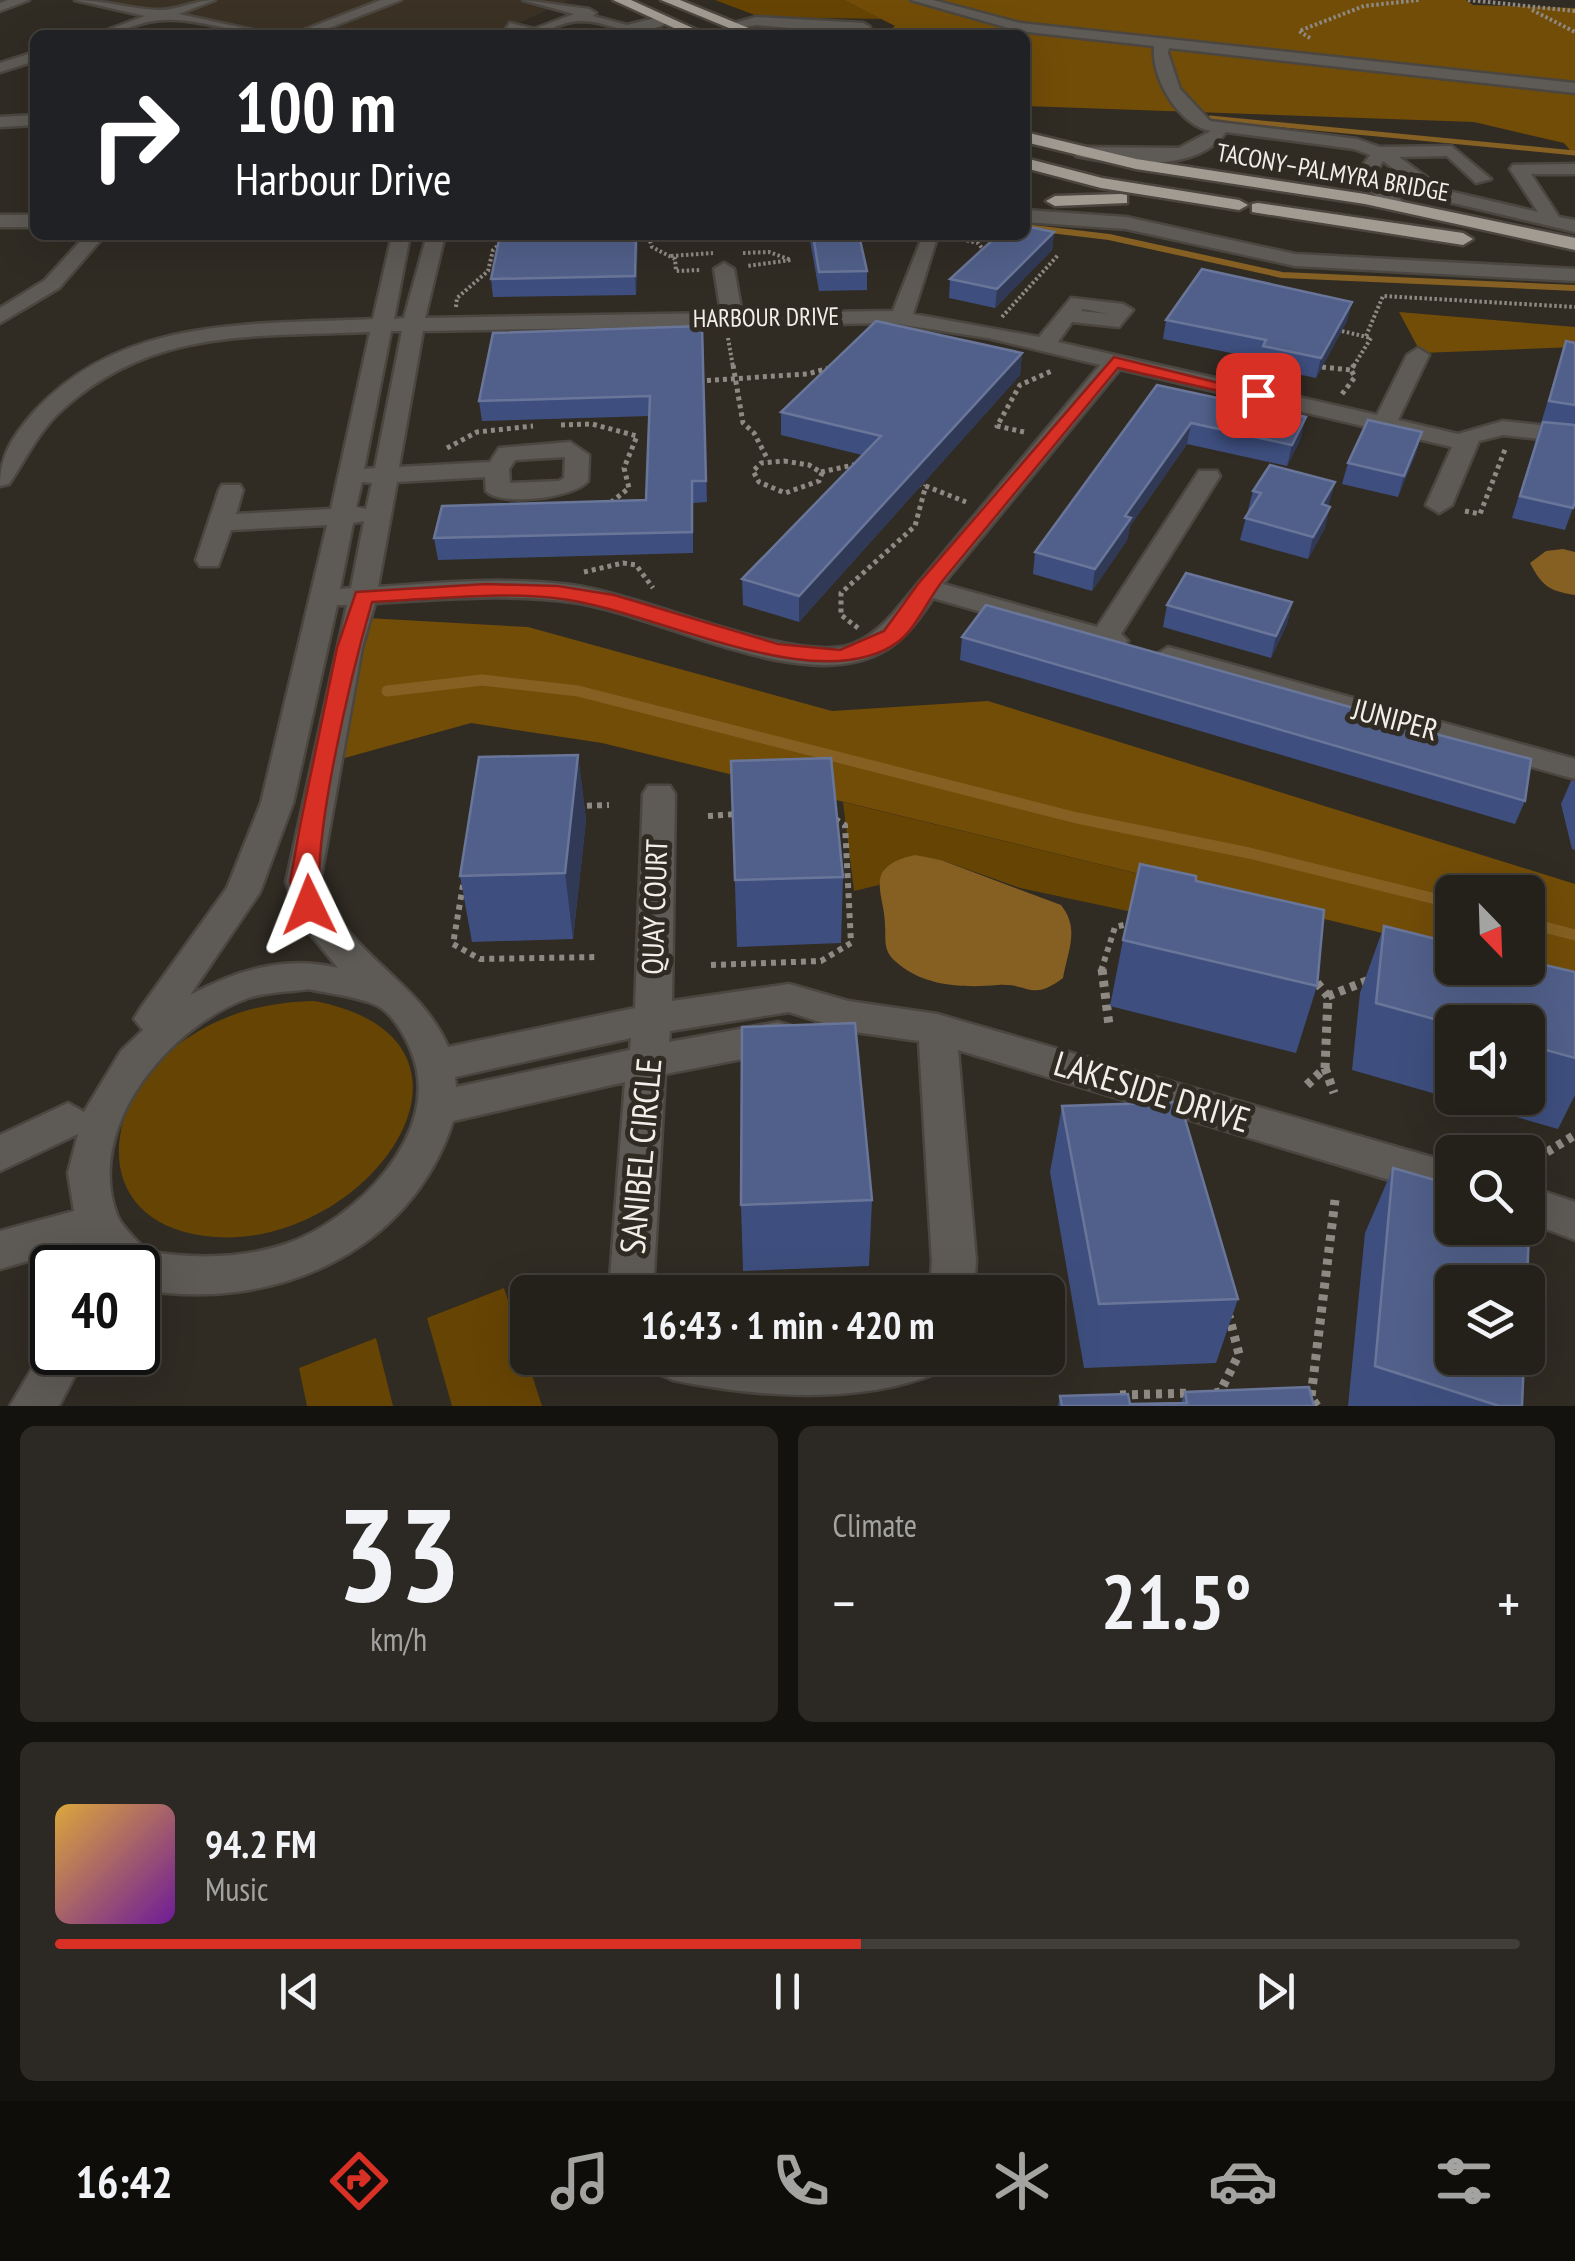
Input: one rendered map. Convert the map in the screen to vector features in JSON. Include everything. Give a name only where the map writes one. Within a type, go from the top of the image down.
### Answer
[{"type":"highway","points":[[668,0],[746,30]]},
{"type":"highway","points":[[622,1],[689,30]]},
{"type":"highway","name":"TACONY–PALMYRA BRIDGE","points":[[1030,138],[1082,152],[1399,206],[1575,244]]},
{"type":"highway","points":[[1030,164],[1130,188]]},
{"type":"highway","points":[[1030,177],[1179,196]]},
{"type":"highway","points":[[1054,201],[1179,196]]},
{"type":"highway","name":"TACONY–PALMYRA BRIDGE","points":[[1179,196],[1575,256]]},
{"type":"street","points":[[0,6],[22,0]]},
{"type":"street","points":[[82,0],[242,30]]},
{"type":"street","points":[[312,30],[394,0]]},
{"type":"street","points":[[530,0],[560,6],[620,30]]},
{"type":"street","points":[[505,30],[575,0]]},
{"type":"street","points":[[918,0],[1003,24],[1575,85]]},
{"type":"street","points":[[941,0],[1026,23],[1575,85]]},
{"type":"street","points":[[547,30],[622,1]]},
{"type":"street","points":[[116,30],[197,2]]},
{"type":"street","points":[[632,30],[664,20]]},
{"type":"street","points":[[734,25],[769,22],[805,30],[864,27],[863,30]]},
{"type":"street","points":[[510,28],[519,30]]},
{"type":"street","points":[[1162,43],[1167,80],[1188,112],[1206,125],[1334,138],[1380,152],[1451,151],[1482,179]]},
{"type":"street","points":[[0,68],[30,58]]},
{"type":"street","points":[[0,122],[30,120]]},
{"type":"street","points":[[1082,152],[1173,154],[1208,144],[1222,127]]},
{"type":"street","points":[[1380,152],[1415,180],[1453,200],[1575,226]]},
{"type":"street","points":[[1380,152],[1362,178],[1399,206]]},
{"type":"street","points":[[1553,221],[1520,169],[1575,169]]},
{"type":"street","points":[[1415,180],[1526,179]]},
{"type":"street","points":[[1030,202],[1054,201]]},
{"type":"street","points":[[1030,216],[1126,223],[1225,248],[1295,260],[1470,266],[1575,276]]},
{"type":"street","points":[[0,222],[30,221]]},
{"type":"street","points":[[0,317],[52,284],[92,240]]},
{"type":"street","points":[[153,1019],[243,892],[276,807],[400,240]]},
{"type":"street","points":[[901,318],[930,240]]},
{"type":"street","points":[[398,264],[432,249]]},
{"type":"street","points":[[160,1274],[222,1278],[268,1269],[311,1253],[349,1232],[406,1177],[424,1147],[436,1109],[436,1064],[420,1025],[388,996],[309,905],[303,882],[432,249]]},
{"type":"street","points":[[724,269],[732,318]]},
{"type":"street","points":[[1044,346],[1067,316]]},
{"type":"street","name":"HARBOUR DRIVE","points":[[0,479],[30,431],[54,404],[112,362],[143,348],[196,334],[383,325],[901,318],[988,332],[1466,444]]},
{"type":"street","points":[[1384,424],[1418,355]]},
{"type":"street","points":[[323,598],[486,590],[558,592],[606,600],[800,656],[842,656],[879,644],[902,624],[926,588],[1114,362]]},
{"type":"street","points":[[1439,505],[1470,436],[1503,428],[1575,436]]},
{"type":"street","points":[[349,476],[497,469]]},
{"type":"street","points":[[1104,638],[1208,476]]},
{"type":"street","points":[[209,560],[231,490]]},
{"type":"street","points":[[220,522],[377,514]]},
{"type":"street","name":"JUNIPER","points":[[926,588],[1575,769]]},
{"type":"street","name":"QUAY COURT","points":[[653,1019],[659,794]]},
{"type":"street","points":[[276,807],[317,804]]},
{"type":"street","points":[[101,1245],[80,1228],[68,1209],[60,1171],[68,1120],[94,1072],[153,1019],[186,999],[257,977],[326,975],[357,982],[388,996]]},
{"type":"street","name":"LAKESIDE DRIVE","points":[[436,1064],[653,1019],[789,998],[848,1016],[938,1029],[1435,1176]]},
{"type":"street","name":"LAKESIDE DRIVE","points":[[436,1109],[647,1061],[821,1028],[848,1016]]},
{"type":"street","name":"SANIBEL CIRCLE","points":[[632,1275],[653,1019]]},
{"type":"street","points":[[938,1029],[951,1275]]},
{"type":"street","points":[[0,1154],[68,1120]]},
{"type":"street","points":[[1545,1210],[1575,1221]]},
{"type":"street","points":[[0,1250],[80,1228]]},
{"type":"street","points":[[33,1406],[51,1375]]},
{"type":"path","points":[[1468,0],[1532,10],[1575,11]]},
{"type":"path","points":[[1532,10],[1575,32]]},
{"type":"path","points":[[650,240],[652,248],[674,259],[676,271],[791,260],[769,252],[743,253]]},
{"type":"path","points":[[968,240],[978,243],[985,252],[980,257]]},
{"type":"path","points":[[454,318],[457,298],[488,271],[493,250],[501,244]]},
{"type":"path","points":[[687,254],[689,270]]},
{"type":"path","points":[[988,332],[1059,254]]},
{"type":"path","points":[[1366,336],[1384,296],[1575,307]]},
{"type":"path","points":[[732,318],[732,323],[720,324],[720,331],[730,339],[743,423],[754,433],[768,460]]},
{"type":"path","points":[[1342,331],[1370,338],[1350,370]]},
{"type":"path","points":[[1050,438],[997,426],[1020,385],[1059,368],[1072,352]]},
{"type":"path","points":[[695,382],[736,376],[807,374],[842,362]]},
{"type":"path","points":[[1322,367],[1350,370]]},
{"type":"path","points":[[1342,394],[1355,378],[1350,370]]},
{"type":"path","points":[[1439,505],[1480,514],[1508,441]]},
{"type":"path","points":[[860,456],[859,464],[864,471]]},
{"type":"path","points":[[820,472],[819,481],[810,488],[785,493],[759,482],[753,471],[768,460],[809,465],[820,472],[859,464]]},
{"type":"path","points":[[910,481],[991,510]]},
{"type":"path","points":[[879,644],[841,615],[841,594],[915,526],[926,485]]},
{"type":"path","points":[[573,806],[609,805]]},
{"type":"path","points":[[711,964],[822,960],[852,943],[845,825],[819,810]]},
{"type":"path","points":[[708,816],[745,814]]},
{"type":"path","points":[[465,876],[453,944],[480,959],[597,957]]},
{"type":"path","points":[[1109,1025],[1100,972],[1115,927],[1144,920]]},
{"type":"path","points":[[1302,964],[1328,996],[1325,1068],[1334,1093]]},
{"type":"path","points":[[1328,996],[1366,980],[1384,984]]},
{"type":"path","points":[[1307,1085],[1325,1068]]},
{"type":"path","points":[[1547,1152],[1549,1146],[1575,1135]]},
{"type":"path","points":[[1317,1406],[1311,1398],[1335,1200]]},
{"type":"path","points":[[1112,1395],[1220,1392],[1239,1354],[1224,1300]]},
{"type":"shaded area","points":[[82,0],[570,0],[502,30],[214,30],[222,27]]},
{"type":"shaded area","points":[[715,0],[844,0],[882,19],[760,17]]},
{"type":"shaded area","points":[[844,0],[1466,0],[1473,5],[1575,8],[1575,156],[1564,143],[1474,122],[1030,106],[1030,30],[890,30],[895,26]]},
{"type":"shaded area","points":[[1399,312],[1575,327],[1575,347],[1421,353]]},
{"type":"shaded area","points":[[1546,551],[1575,552],[1575,595],[1547,586],[1530,563]]},
{"type":"shaded area","points":[[367,618],[528,627],[832,711],[988,701],[1575,884],[1575,980],[1545,972],[1545,875],[1435,875],[1435,946],[602,743],[471,723],[341,759]]},
{"type":"shaded area","points":[[843,802],[1172,882],[1151,916],[1020,888],[941,860],[911,856],[885,868],[879,885],[854,891]]},
{"type":"shaded area","points":[[915,855],[941,860],[1061,905],[1071,931],[1063,978],[1037,990],[1009,985],[958,986],[918,976],[895,961],[886,945],[880,882],[888,866]]},
{"type":"shaded area","points":[[314,1001],[376,1024],[407,1059],[412,1101],[394,1145],[359,1186],[311,1218],[254,1235],[193,1234],[159,1221],[136,1202],[123,1177],[119,1150],[124,1120],[136,1092],[155,1066],[179,1044],[210,1025],[260,1007]]},
{"type":"shaded area","points":[[504,1288],[510,1307],[510,1375],[532,1375],[542,1406],[452,1406],[427,1318]]},
{"type":"shaded area","points":[[376,1338],[393,1406],[307,1406],[299,1368]]},
{"type":"building","points":[[1030,227],[1054,232],[997,289],[950,279],[993,240],[1030,240]]},
{"type":"building","points":[[499,240],[636,240],[635,276],[491,279]]},
{"type":"building","points":[[814,240],[860,240],[867,271],[819,272]]},
{"type":"building","points":[[1202,269],[1352,302],[1321,358],[1263,346],[1266,340],[1166,320]]},
{"type":"building","points":[[876,321],[1022,353],[799,596],[742,579],[881,436],[781,412]]},
{"type":"building","points":[[702,326],[706,481],[692,481],[692,532],[434,538],[442,506],[646,500],[650,396],[479,401],[493,333]]},
{"type":"building","points":[[1566,341],[1575,343],[1575,405],[1549,401]]},
{"type":"building","points":[[1157,385],[1306,417],[1292,445],[1191,423],[1125,516],[1131,518],[1095,569],[1035,552]]},
{"type":"building","points":[[1368,420],[1422,432],[1404,476],[1348,463]]},
{"type":"building","points":[[1543,422],[1575,425],[1573,508],[1520,496]]},
{"type":"building","points":[[1270,465],[1335,482],[1322,504],[1330,507],[1313,537],[1245,518],[1261,493],[1253,491]]},
{"type":"building","points":[[1186,573],[1292,602],[1276,636],[1167,605]]},
{"type":"building","points":[[986,605],[1364,711],[1363,715],[1531,759],[1525,801],[962,637]]},
{"type":"building","points":[[578,755],[565,873],[460,876],[479,757]]},
{"type":"building","points":[[831,758],[843,877],[735,880],[731,761]]},
{"type":"building","points":[[1140,864],[1324,910],[1317,986],[1123,940]]},
{"type":"building","points":[[1384,926],[1435,939],[1435,985],[1545,985],[1545,965],[1575,972],[1575,1058],[1545,1050],[1545,1005],[1435,1005],[1435,1019],[1376,1003]]},
{"type":"building","points":[[855,1023],[872,1200],[741,1205],[742,1027]]},
{"type":"building","points":[[1180,1102],[1238,1299],[1099,1304],[1062,1106]]},
{"type":"building","points":[[1393,1168],[1435,1180],[1435,1245],[1528,1245],[1528,1265],[1435,1265],[1435,1375],[1523,1375],[1522,1406],[1499,1406],[1375,1366]]},
{"type":"building","points":[[1309,1387],[1314,1406],[1062,1406],[1060,1396],[1128,1394],[1130,1404],[1187,1403],[1185,1392]]},
{"type":"waterway","points":[[1210,118],[1575,153]]},
{"type":"waterway","points":[[1030,228],[1109,237],[1282,275],[1575,288]]},
{"type":"waterway","points":[[387,691],[482,680],[578,691],[1077,818],[1249,853],[1435,899]]},
{"type":"waterway","points":[[1545,927],[1575,935]]},
{"type":"route","points":[[309,905],[303,882],[312,826],[348,648],[363,596],[486,590],[558,592],[636,608],[776,651],[825,658],[842,656],[892,636],[926,588],[1114,362],[1258,395]]}]
